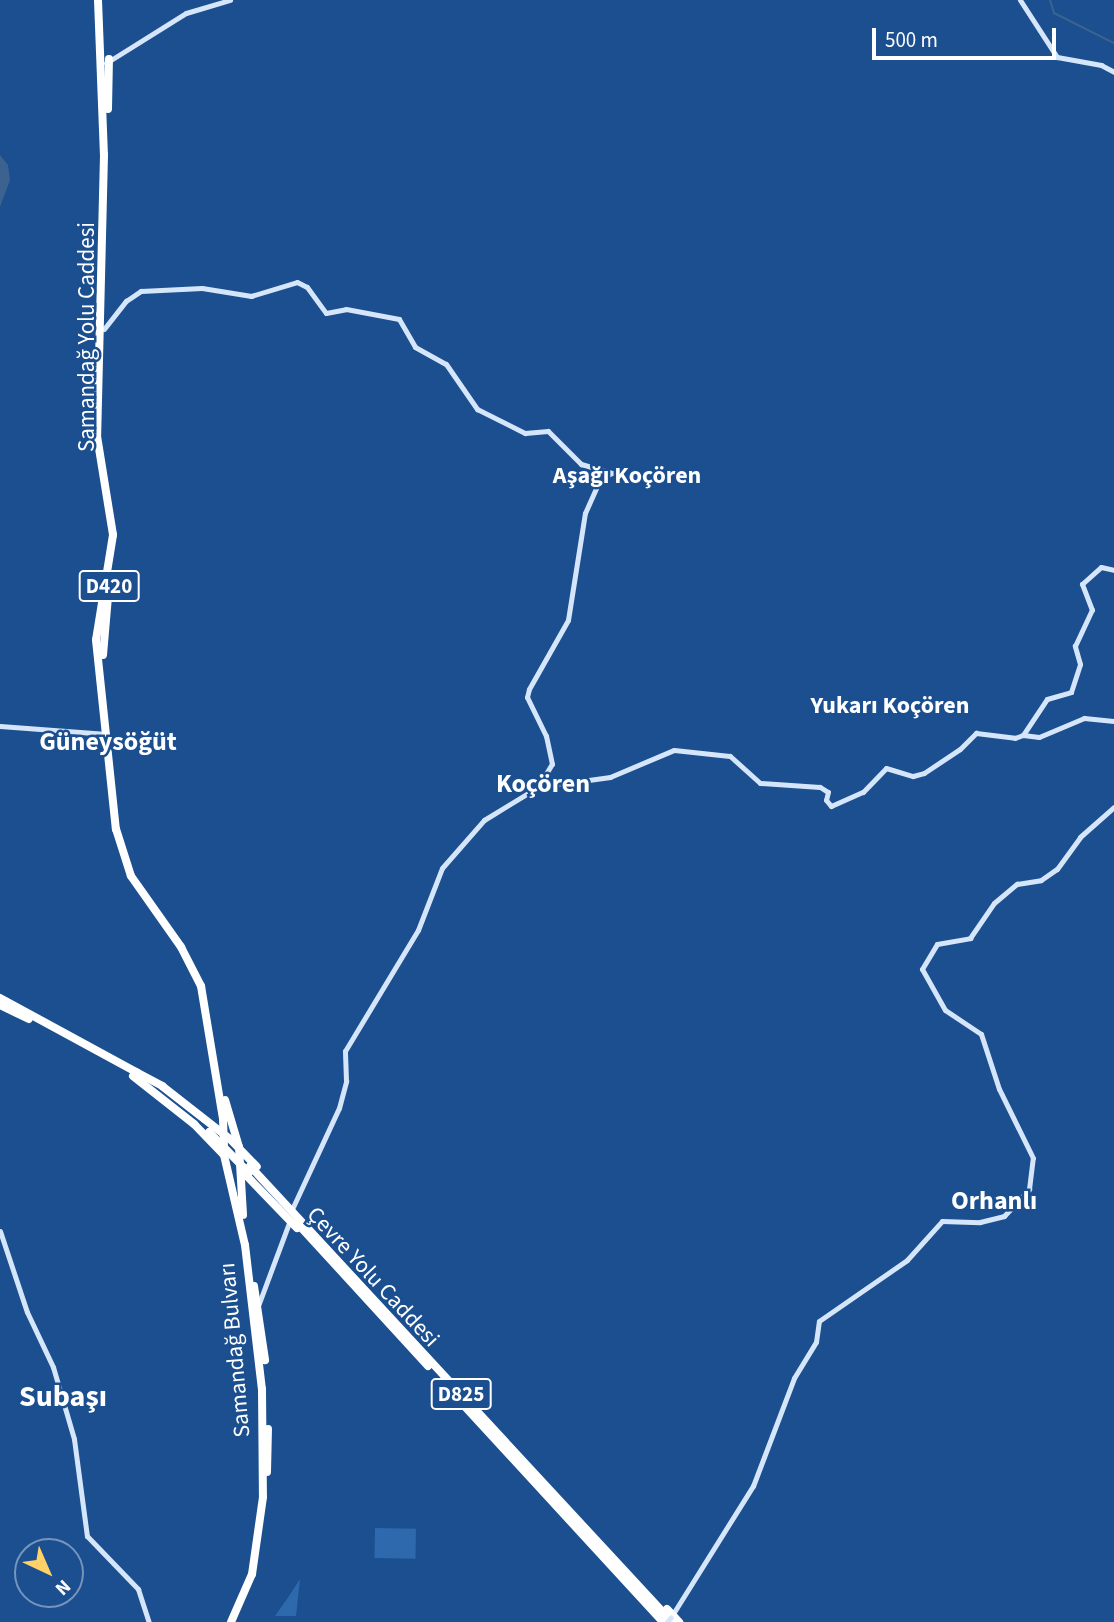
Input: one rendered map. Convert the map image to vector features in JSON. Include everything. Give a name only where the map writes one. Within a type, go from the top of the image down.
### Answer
[{"type":"highway","name":"Samandağ Yolu Caddesi","points":[[101,0],[106,63],[101,425],[118,530],[104,611],[102,651],[119,823],[139,882],[185,946],[205,988],[227,1112],[239,1147]]},
{"type":"highway","name":"Samandağ Yolu Caddesi","points":[[106,63],[97,436],[113,535],[96,640],[120,844],[131,876],[181,947],[201,986],[222,1112],[224,1142]]},
{"type":"highway","name":"Çevre Yolu Caddesi","points":[[0,998],[135,1074],[209,1127],[599,1542],[667,1620]]},
{"type":"highway","name":"Çevre Yolu Caddesi","points":[[0,1005],[135,1074]]},
{"type":"highway","points":[[135,1074],[224,1142],[239,1147],[293,1207],[324,1249]]},
{"type":"highway","points":[[222,1112],[218,1121],[209,1127],[224,1142],[231,1176]]},
{"type":"highway","name":"D420","points":[[224,1142],[224,1155]]},
{"type":"highway","name":"D420","points":[[235,1161],[239,1147]]},
{"type":"highway","points":[[224,1155],[235,1161],[239,1169],[290,1220],[324,1249]]},
{"type":"highway","name":"Samandağ Bulvarı","points":[[224,1155],[245,1245],[260,1362],[263,1497],[252,1574],[233,1622]]},
{"type":"highway","name":"Samandağ Bulvarı","points":[[233,1622],[257,1573],[266,1497],[267,1387],[239,1169]]},
{"type":"highway","name":"Çevre Yolu Caddesi","points":[[324,1249],[585,1538],[667,1620]]},
{"type":"highway","points":[[667,1620],[679,1622]]},
{"type":"street","points":[[106,63],[186,13],[230,0]]},
{"type":"street","points":[[1020,0],[1057,57],[1101,65],[1114,72]]},
{"type":"street","points":[[104,329],[126,301],[141,291],[202,288],[251,296],[297,282],[307,287],[326,313],[346,309],[400,319],[415,347],[446,364],[477,409],[525,433],[548,431],[581,464],[612,473],[600,479],[585,513],[568,620],[527,697],[550,751],[552,764],[538,787]]},
{"type":"street","points":[[1023,735],[1047,699],[1071,692],[1080,664],[1076,646],[1093,610],[1082,584],[1101,567],[1114,570]]},
{"type":"street","points":[[293,1207],[339,1108],[346,1081],[345,1051],[418,930],[442,868],[484,820],[538,787],[610,777],[662,753],[689,750],[730,756],[761,783],[820,787],[828,792],[826,800],[831,806],[863,792],[886,768],[913,776],[924,773],[960,750],[976,733],[1015,738],[1023,735],[1039,737],[1084,718],[1114,721]]},
{"type":"street","points":[[0,726],[107,734]]},
{"type":"street","points":[[667,1620],[753,1486],[794,1378],[816,1342],[819,1321],[907,1260],[942,1222],[980,1222],[1004,1216],[1029,1189],[1033,1158],[999,1089],[981,1034],[945,1010],[922,969],[937,944],[970,938],[994,903],[1017,884],[1041,880],[1057,869],[1080,837],[1114,807]]},
{"type":"street","points":[[258,1306],[290,1220]]},
{"type":"street","points":[[0,1231],[27,1312],[53,1367],[74,1439],[87,1536],[138,1589],[149,1622]]},
{"type":"shaded area","points":[[0,155],[8,165],[10,180],[0,207]]},
{"type":"shaded area","points":[[375,1528],[416,1529],[415,1559],[374,1558]]},
{"type":"shaded area","points":[[300,1579],[296,1616],[275,1616],[289,1596]]},
{"type":"waterway","points":[[1050,0],[1054,13],[1114,43]]},
{"type":"district","name":"Aşağı Koçören","points":[[627,476]]},
{"type":"district","name":"Yukarı Koçören","points":[[890,706]]},
{"type":"district","name":"Güneysöğüt","points":[[108,742]]},
{"type":"district","name":"Koçören","points":[[543,784]]},
{"type":"district","name":"Orhanlı","points":[[994,1201]]},
{"type":"district","name":"Subaşı","points":[[63,1397]]}]
